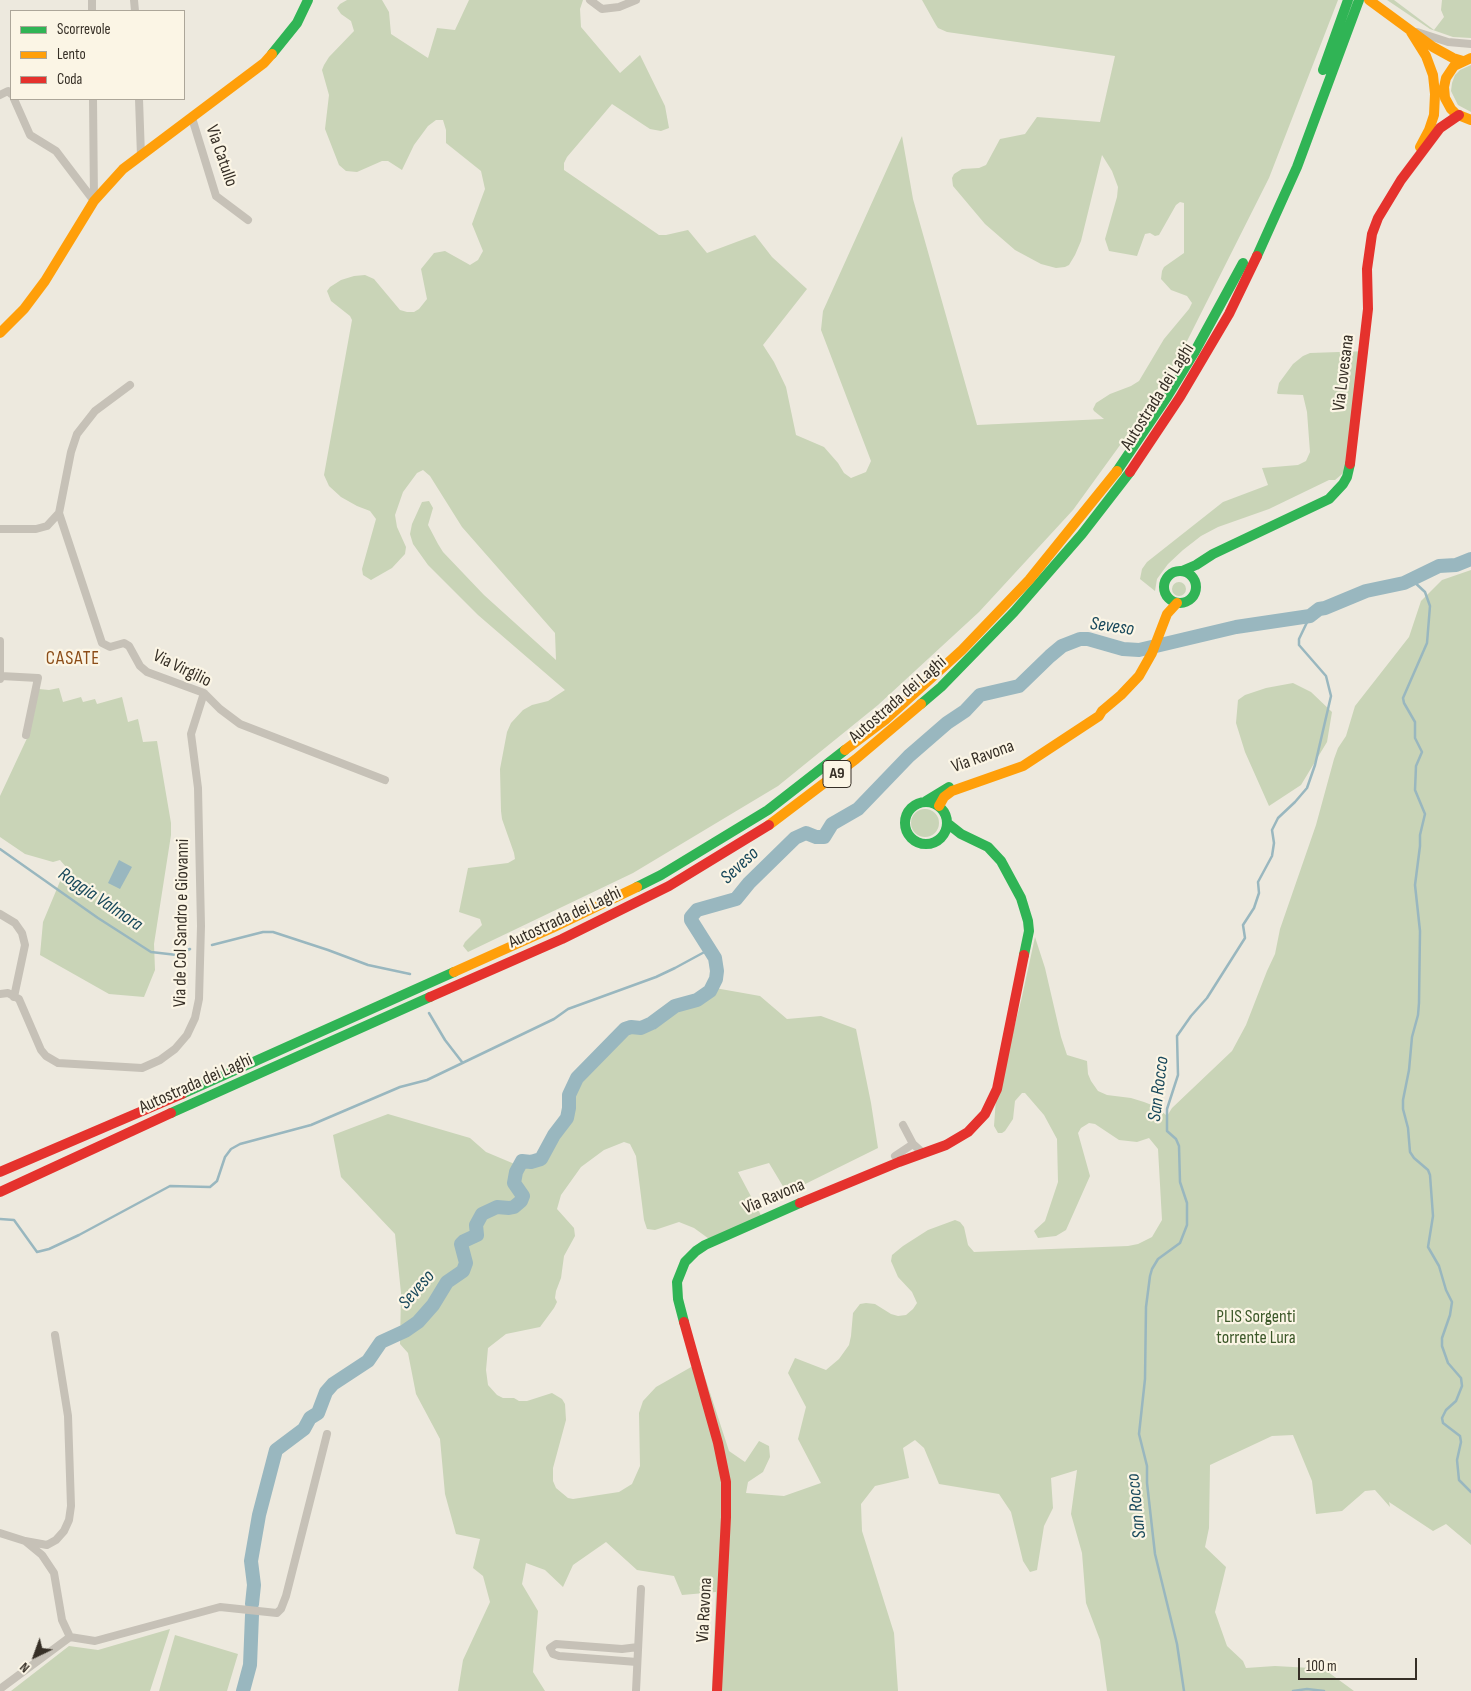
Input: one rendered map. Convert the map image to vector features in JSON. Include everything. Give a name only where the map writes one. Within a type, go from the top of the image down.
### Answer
[{"type":"main road","points":[[0,333],[24,309],[44,281],[94,201],[123,169],[264,63],[297,24],[308,0]]},
{"type":"main road","points":[[1369,0],[1434,47],[1453,58],[1467,59]]},
{"type":"main road","name":"Autostrada dei Laghi","points":[[0,1172],[244,1067],[552,928],[661,875],[768,810],[885,720],[962,650],[1030,580],[1095,500],[1167,397],[1229,290],[1261,225],[1352,3]]},
{"type":"main road","name":"Autostrada dei Laghi","points":[[0,1192],[232,1085],[562,939],[669,886],[775,821],[856,759],[941,687],[1014,612],[1082,534],[1136,464],[1180,397],[1229,314],[1297,167],[1352,3]]},
{"type":"main road","points":[[1401,180],[1429,130],[1434,115],[1435,94],[1433,75],[1426,56],[1408,28]]},
{"type":"main road","points":[[1434,47],[1446,65],[1447,77]]},
{"type":"main road","points":[[1467,59],[1454,66],[1447,77],[1444,87],[1448,103],[1459,116],[1471,120]]},
{"type":"main road","name":"Via Lovesana","points":[[1440,128],[1448,103]]},
{"type":"main road","name":"Via Lovesana","points":[[1182,571],[1329,498],[1337,491],[1347,477],[1368,309],[1367,269],[1369,249],[1378,218],[1401,180],[1440,128],[1453,118],[1459,116]]},
{"type":"main road","points":[[1196,582],[1190,574],[1182,571],[1173,572],[1164,585],[1166,596],[1169,600],[1177,603],[1184,603],[1192,599],[1196,591],[1198,571],[1207,558]]},
{"type":"main road","name":"Via Ravona","points":[[1161,628],[1166,596]]},
{"type":"main road","name":"Via Ravona","points":[[939,806],[944,797],[952,791],[1012,771],[1033,760],[1099,716],[1139,676],[1152,653],[1167,614],[1177,603]]},
{"type":"main road","name":"Via Ravona","points":[[926,801],[958,783],[1021,762],[1096,713],[1102,711]]},
{"type":"main road","points":[[926,801],[939,806],[947,823],[942,836],[935,842],[922,843],[910,837],[906,831],[905,818],[908,811],[919,802],[926,801]]},
{"type":"main road","name":"Via Ravona","points":[[717,1691],[726,1517],[726,1482],[718,1443],[678,1299],[677,1282],[685,1262],[705,1245],[779,1211],[946,1145],[968,1132],[985,1114],[995,1096],[1028,931],[1028,921],[1021,898],[1002,861],[988,847],[959,833],[947,823]]},
{"type":"main road","points":[[942,836],[959,833]]},
{"type":"street","points":[[590,0],[602,9],[619,8],[636,0]]},
{"type":"street","points":[[1408,28],[1448,42],[1471,44]]},
{"type":"street","points":[[14,100],[30,135],[56,151],[94,201]]},
{"type":"street","points":[[93,100],[94,201]]},
{"type":"street","points":[[139,100],[141,156]]},
{"type":"street","name":"Via Catullo","points":[[192,118],[216,196],[248,220]]},
{"type":"street","points":[[0,528],[36,529],[47,526],[59,513],[76,434],[95,411],[130,385]]},
{"type":"street","name":"Via Virgilio","points":[[59,513],[102,644],[110,647],[124,643],[129,646],[140,666],[147,672],[204,693],[220,709],[240,724],[385,780]]},
{"type":"street","points":[[0,641],[0,677],[38,678],[26,736]]},
{"type":"street","name":"Via de Col Sandro e Giovanni","points":[[14,997],[22,1003],[41,1050],[46,1056],[58,1063],[142,1068],[167,1055],[187,1035],[195,1018],[199,999],[201,926],[198,788],[191,734],[204,693]]},
{"type":"street","points":[[0,914],[15,923],[22,933],[25,945],[14,997],[8,993],[0,994]]},
{"type":"street","points":[[903,1126],[913,1144],[923,1153]]},
{"type":"street","points":[[895,1156],[913,1144]]},
{"type":"street","points":[[0,1533],[25,1541],[47,1545],[56,1540],[64,1531],[69,1520],[71,1506],[68,1416],[55,1335]]},
{"type":"street","points":[[0,1689],[70,1637],[95,1641],[220,1607],[277,1613],[286,1596],[327,1434]]},
{"type":"street","points":[[25,1541],[42,1555],[54,1574],[62,1620],[70,1637]]},
{"type":"street","points":[[636,1691],[641,1589]]},
{"type":"street","points":[[637,1662],[553,1654],[550,1648],[556,1644],[622,1648],[638,1647]]},
{"type":"street","points":[[583,1657],[584,1646]]},
{"type":"green space","points":[[347,0],[382,0],[389,12],[391,34],[428,58],[437,28],[455,30],[469,0],[583,0],[580,9],[581,27],[620,73],[640,55],[665,106],[669,128],[661,131],[650,129],[612,104],[567,157],[564,163],[564,170],[659,235],[688,230],[707,253],[755,235],[772,257],[807,289],[763,345],[786,387],[796,435],[824,447],[844,473],[851,478],[866,472],[871,461],[821,330],[823,311],[902,136],[913,199],[977,425],[1104,419],[1093,409],[1096,403],[1110,394],[1139,381],[1164,339],[1192,303],[1187,296],[1171,290],[1161,279],[1164,267],[1184,253],[1184,203],[1180,202],[1176,205],[1159,235],[1145,234],[1137,256],[1109,251],[1105,239],[1118,187],[1112,171],[1102,155],[1081,241],[1069,265],[1065,267],[1056,268],[1041,264],[1015,250],[985,224],[953,186],[952,178],[954,174],[962,169],[979,168],[986,165],[1000,139],[1025,134],[1037,117],[1100,122],[1115,56],[947,32],[938,28],[922,0],[1338,0],[1269,178],[1179,357],[1123,441],[1073,510],[979,612],[878,705],[778,786],[633,873],[468,952],[463,946],[465,942],[482,925],[480,919],[459,912],[468,868],[508,863],[515,859],[501,811],[500,769],[507,732],[511,723],[523,710],[532,705],[548,701],[565,690],[478,615],[428,565],[413,544],[410,534],[412,524],[422,502],[429,501],[433,508],[428,525],[443,552],[484,595],[556,660],[555,633],[462,527],[430,476],[423,470],[417,473],[403,492],[395,515],[397,527],[406,547],[405,554],[392,568],[371,580],[363,575],[362,569],[376,519],[370,511],[341,497],[329,486],[324,475],[352,320],[350,316],[331,301],[327,291],[341,280],[365,275],[374,279],[400,310],[414,312],[427,299],[421,269],[434,253],[445,251],[470,265],[478,260],[483,251],[472,224],[485,189],[481,171],[446,143],[446,130],[443,120],[436,120],[428,126],[414,145],[402,170],[388,161],[382,161],[357,172],[346,171],[339,165],[325,129],[329,95],[322,70],[329,57],[354,31],[351,21],[341,14],[337,8]]},
{"type":"green space","points":[[1387,0],[1394,0],[1434,30],[1444,17],[1441,10],[1442,0],[1471,0],[1471,38],[1453,37],[1430,29]]},
{"type":"green space","points":[[1471,65],[1471,112],[1458,105],[1451,91],[1455,75],[1460,70]]},
{"type":"green space","points":[[1368,351],[1347,467],[1341,475],[1335,480],[1329,480],[1269,509],[1218,527],[1201,536],[1168,564],[1157,579],[1155,591],[1140,579],[1142,569],[1147,562],[1223,502],[1268,485],[1262,468],[1298,465],[1306,461],[1310,452],[1307,412],[1303,395],[1277,393],[1279,383],[1293,364],[1310,353]]},
{"type":"green space","name":"PLIS Sorgenti torrente Lura","points":[[1471,570],[1471,1545],[1446,1524],[1433,1531],[1389,1502],[1390,1507],[1375,1490],[1365,1491],[1342,1511],[1316,1514],[1312,1481],[1293,1435],[1272,1436],[1210,1465],[1209,1528],[1205,1547],[1226,1567],[1215,1612],[1227,1646],[1243,1661],[1246,1668],[1275,1666],[1311,1668],[1328,1672],[1354,1691],[1107,1691],[1100,1640],[1086,1603],[1082,1553],[1071,1514],[1077,1470],[1051,1478],[1053,1508],[1044,1526],[1037,1570],[1030,1572],[1023,1561],[1011,1512],[999,1494],[939,1484],[924,1448],[915,1440],[903,1448],[909,1478],[875,1486],[861,1504],[862,1531],[894,1633],[898,1691],[712,1691],[716,1592],[682,1595],[674,1576],[637,1570],[606,1542],[573,1565],[563,1587],[545,1570],[526,1563],[522,1584],[538,1611],[533,1672],[545,1691],[458,1691],[463,1660],[490,1602],[483,1576],[473,1568],[480,1539],[456,1534],[445,1494],[440,1439],[416,1394],[408,1353],[400,1344],[401,1293],[395,1234],[341,1177],[333,1135],[388,1114],[470,1138],[486,1152],[524,1168],[545,1157],[565,1131],[579,1083],[628,1031],[705,998],[715,988],[760,996],[787,1019],[821,1016],[856,1029],[878,1148],[787,1193],[769,1163],[738,1172],[763,1219],[712,1241],[694,1228],[679,1222],[655,1230],[647,1229],[644,1220],[636,1156],[630,1144],[624,1142],[604,1150],[581,1167],[561,1195],[557,1209],[574,1228],[575,1236],[564,1256],[561,1278],[556,1291],[555,1298],[557,1302],[554,1308],[540,1327],[506,1334],[488,1348],[486,1370],[488,1385],[497,1395],[503,1398],[527,1401],[552,1393],[562,1399],[565,1404],[566,1420],[553,1468],[553,1481],[556,1488],[568,1498],[573,1499],[619,1492],[632,1484],[640,1466],[639,1413],[643,1401],[656,1387],[700,1362],[729,1451],[745,1462],[759,1441],[769,1446],[770,1457],[763,1472],[748,1482],[746,1493],[784,1496],[821,1483],[798,1439],[806,1407],[788,1373],[795,1358],[826,1370],[839,1359],[849,1345],[853,1313],[860,1304],[875,1304],[898,1316],[906,1315],[913,1309],[917,1303],[912,1292],[898,1277],[891,1261],[892,1255],[903,1246],[928,1230],[955,1220],[964,1227],[968,1245],[974,1252],[1128,1246],[1138,1244],[1152,1237],[1162,1220],[1158,1149],[1149,1138],[1137,1142],[1119,1140],[1095,1124],[1089,1123],[1081,1128],[1078,1133],[1090,1176],[1066,1230],[1056,1236],[1038,1238],[1034,1231],[1045,1221],[1058,1182],[1057,1139],[1044,1115],[1025,1093],[1022,1093],[1015,1101],[1013,1119],[1005,1131],[998,1133],[994,1126],[996,1098],[1035,937],[1045,968],[1067,1055],[1087,1061],[1088,1074],[1098,1091],[1107,1095],[1131,1098],[1144,1102],[1157,1107],[1167,1116],[1172,1108],[1232,1051],[1246,1025],[1275,954],[1280,929],[1316,825],[1334,759],[1338,748],[1346,736],[1355,706],[1409,637],[1421,601],[1442,580]]},
{"type":"green space","points":[[1176,582],[1182,582],[1186,589],[1182,596],[1176,596],[1172,592],[1172,586]]},
{"type":"green space","points":[[1293,683],[1311,692],[1332,712],[1327,742],[1301,785],[1269,806],[1245,752],[1236,723],[1238,700],[1245,695],[1266,688]]},
{"type":"green space","points":[[59,688],[63,702],[81,697],[83,702],[95,699],[97,704],[122,697],[128,722],[138,719],[143,742],[157,741],[171,823],[171,835],[154,944],[155,970],[144,997],[109,994],[40,955],[43,922],[66,867],[60,860],[53,862],[25,854],[0,837],[0,796],[29,734],[39,689]]},
{"type":"green space","points":[[925,809],[935,813],[939,823],[935,833],[925,837],[915,833],[911,823],[915,813]]},
{"type":"green space","points":[[170,1629],[150,1691],[11,1691],[69,1646],[98,1650]]},
{"type":"green space","points":[[175,1635],[238,1654],[227,1691],[159,1691]]},
{"type":"water","points":[[119,860],[132,867],[120,889],[108,883]]},
{"type":"waterway","name":"Seveso","points":[[252,1604],[254,1585],[251,1561],[259,1515],[276,1450],[304,1429],[310,1418],[318,1413],[326,1392],[333,1384],[368,1361],[381,1342],[405,1331],[418,1322],[433,1305],[447,1282],[463,1271],[466,1263],[461,1244],[477,1235],[476,1225],[482,1214],[497,1207],[514,1207],[521,1201],[523,1196],[514,1183],[516,1172],[522,1161],[531,1162],[541,1159],[554,1135],[567,1118],[569,1095],[577,1078],[625,1029],[631,1027],[641,1028],[652,1023],[675,1006],[697,1000],[710,991],[716,979],[715,958],[691,920],[691,917],[697,910],[736,899],[749,883],[795,838],[806,833],[816,837],[824,837],[832,824],[858,809],[909,756],[947,723],[965,711],[980,695],[1019,686],[1062,646],[1080,639],[1088,639],[1123,649],[1139,650],[1236,627],[1310,616],[1319,609],[1366,591],[1404,583],[1439,566],[1456,565],[1471,559]]},
{"type":"waterway","points":[[1411,579],[1425,592],[1430,606],[1427,643],[1403,698],[1415,722],[1415,738],[1422,752],[1416,766],[1415,790],[1425,814],[1420,835],[1415,885],[1420,931],[1419,1003],[1412,1037],[1403,1109],[1408,1128],[1410,1152],[1428,1170],[1430,1175],[1433,1216],[1428,1247],[1439,1266],[1446,1290],[1452,1302],[1450,1315],[1442,1338],[1442,1346],[1448,1363],[1461,1378],[1462,1386],[1456,1401],[1446,1410],[1442,1418],[1443,1423],[1460,1436],[1461,1442],[1457,1460],[1459,1480],[1471,1492]]},
{"type":"waterway","name":"San Rocco","points":[[1184,1691],[1177,1644],[1155,1554],[1147,1483],[1147,1466],[1139,1434],[1145,1379],[1146,1307],[1150,1276],[1158,1259],[1180,1243],[1187,1225],[1187,1203],[1180,1182],[1179,1146],[1176,1139],[1167,1131],[1167,1109],[1178,1075],[1177,1036],[1207,998],[1245,938],[1243,925],[1254,908],[1259,893],[1258,882],[1272,856],[1274,843],[1272,830],[1278,818],[1307,788],[1315,765],[1331,696],[1326,676],[1299,645],[1299,639],[1310,616]]},
{"type":"waterway","name":"Roggia Valmora","points":[[0,849],[98,918],[151,952],[177,955],[190,949]]},
{"type":"waterway","name":"Roggia Valmora","points":[[212,945],[263,932],[273,932],[368,965],[410,974]]},
{"type":"waterway","points":[[0,1219],[14,1220],[37,1252],[49,1249],[170,1186],[210,1187],[217,1181],[225,1157],[231,1149],[240,1144],[311,1125],[400,1087],[427,1080],[554,1019],[568,1009],[656,977],[710,949]]},
{"type":"waterway","points":[[429,1013],[445,1040],[462,1062]]},
{"type":"waterway","name":"Seveso","points":[[243,1691],[250,1665],[252,1615]]},
{"type":"waterway","points":[[1293,1691],[1307,1689],[1324,1691]]},
{"type":"traffic: fast","points":[[272,54],[297,23],[308,0]]},
{"type":"traffic: fast","points":[[1323,70],[1348,0]]},
{"type":"traffic: fast","points":[[1257,256],[1297,167],[1359,0]]},
{"type":"traffic: fast","points":[[1117,471],[1194,353],[1243,263]]},
{"type":"traffic: fast","points":[[1182,571],[1213,554],[1329,499],[1343,484],[1350,464]]},
{"type":"traffic: fast","points":[[921,704],[941,687],[1014,612],[1082,534],[1130,472]]},
{"type":"traffic: fast","points":[[1180,571],[1186,572],[1191,576],[1195,581],[1196,587],[1195,593],[1191,598],[1186,602],[1180,603],[1174,602],[1169,598],[1165,593],[1164,587],[1165,581],[1169,576],[1174,572],[1180,571]]},
{"type":"traffic: fast","points":[[637,887],[661,875],[768,810],[845,750]]},
{"type":"traffic: fast","points":[[926,801],[949,787]]},
{"type":"traffic: fast","points":[[922,802],[930,802],[941,808],[947,823],[941,838],[930,844],[922,844],[911,838],[905,827],[905,819],[911,808],[922,802]]},
{"type":"traffic: fast","points":[[947,823],[961,834],[988,847],[1001,861],[1021,898],[1028,921],[1029,931],[1024,955]]},
{"type":"traffic: fast","points":[[182,1094],[454,972]]},
{"type":"traffic: fast","points":[[171,1113],[430,997]]},
{"type":"traffic: fast","points":[[684,1322],[678,1299],[677,1282],[685,1262],[705,1245],[800,1203]]},
{"type":"traffic: slow","points":[[1369,0],[1433,47],[1453,58],[1463,61]]},
{"type":"traffic: slow","points":[[1411,32],[1426,56],[1433,75],[1435,94],[1434,115],[1420,147]]},
{"type":"traffic: slow","points":[[0,333],[24,309],[45,281],[94,201],[123,169],[264,63],[272,54]]},
{"type":"traffic: slow","points":[[1471,58],[1454,66],[1446,78],[1444,87],[1445,98],[1451,109],[1456,114],[1471,120]]},
{"type":"traffic: slow","points":[[845,750],[885,720],[962,650],[1029,580],[1117,471]]},
{"type":"traffic: slow","points":[[939,806],[944,797],[952,791],[1023,766],[1099,716],[1139,676],[1152,653],[1167,614],[1177,603]]},
{"type":"traffic: slow","points":[[769,825],[856,759],[921,704]]},
{"type":"traffic: slow","points":[[454,972],[637,887]]},
{"type":"traffic: jam","points":[[1350,464],[1368,309],[1367,269],[1372,234],[1378,218],[1401,180],[1440,128],[1459,115]]},
{"type":"traffic: jam","points":[[1130,472],[1180,397],[1229,314],[1257,256]]},
{"type":"traffic: jam","points":[[430,997],[562,939],[669,886],[769,825]]},
{"type":"traffic: jam","points":[[800,1203],[899,1162],[946,1145],[968,1132],[985,1114],[997,1089],[1024,955]]},
{"type":"traffic: jam","points":[[0,1172],[182,1094]]},
{"type":"traffic: jam","points":[[0,1192],[171,1113]]},
{"type":"traffic: jam","points":[[684,1322],[718,1443],[726,1482],[726,1517],[717,1691]]},
{"type":"district","name":"CASATE","points":[[73,659]]}]
